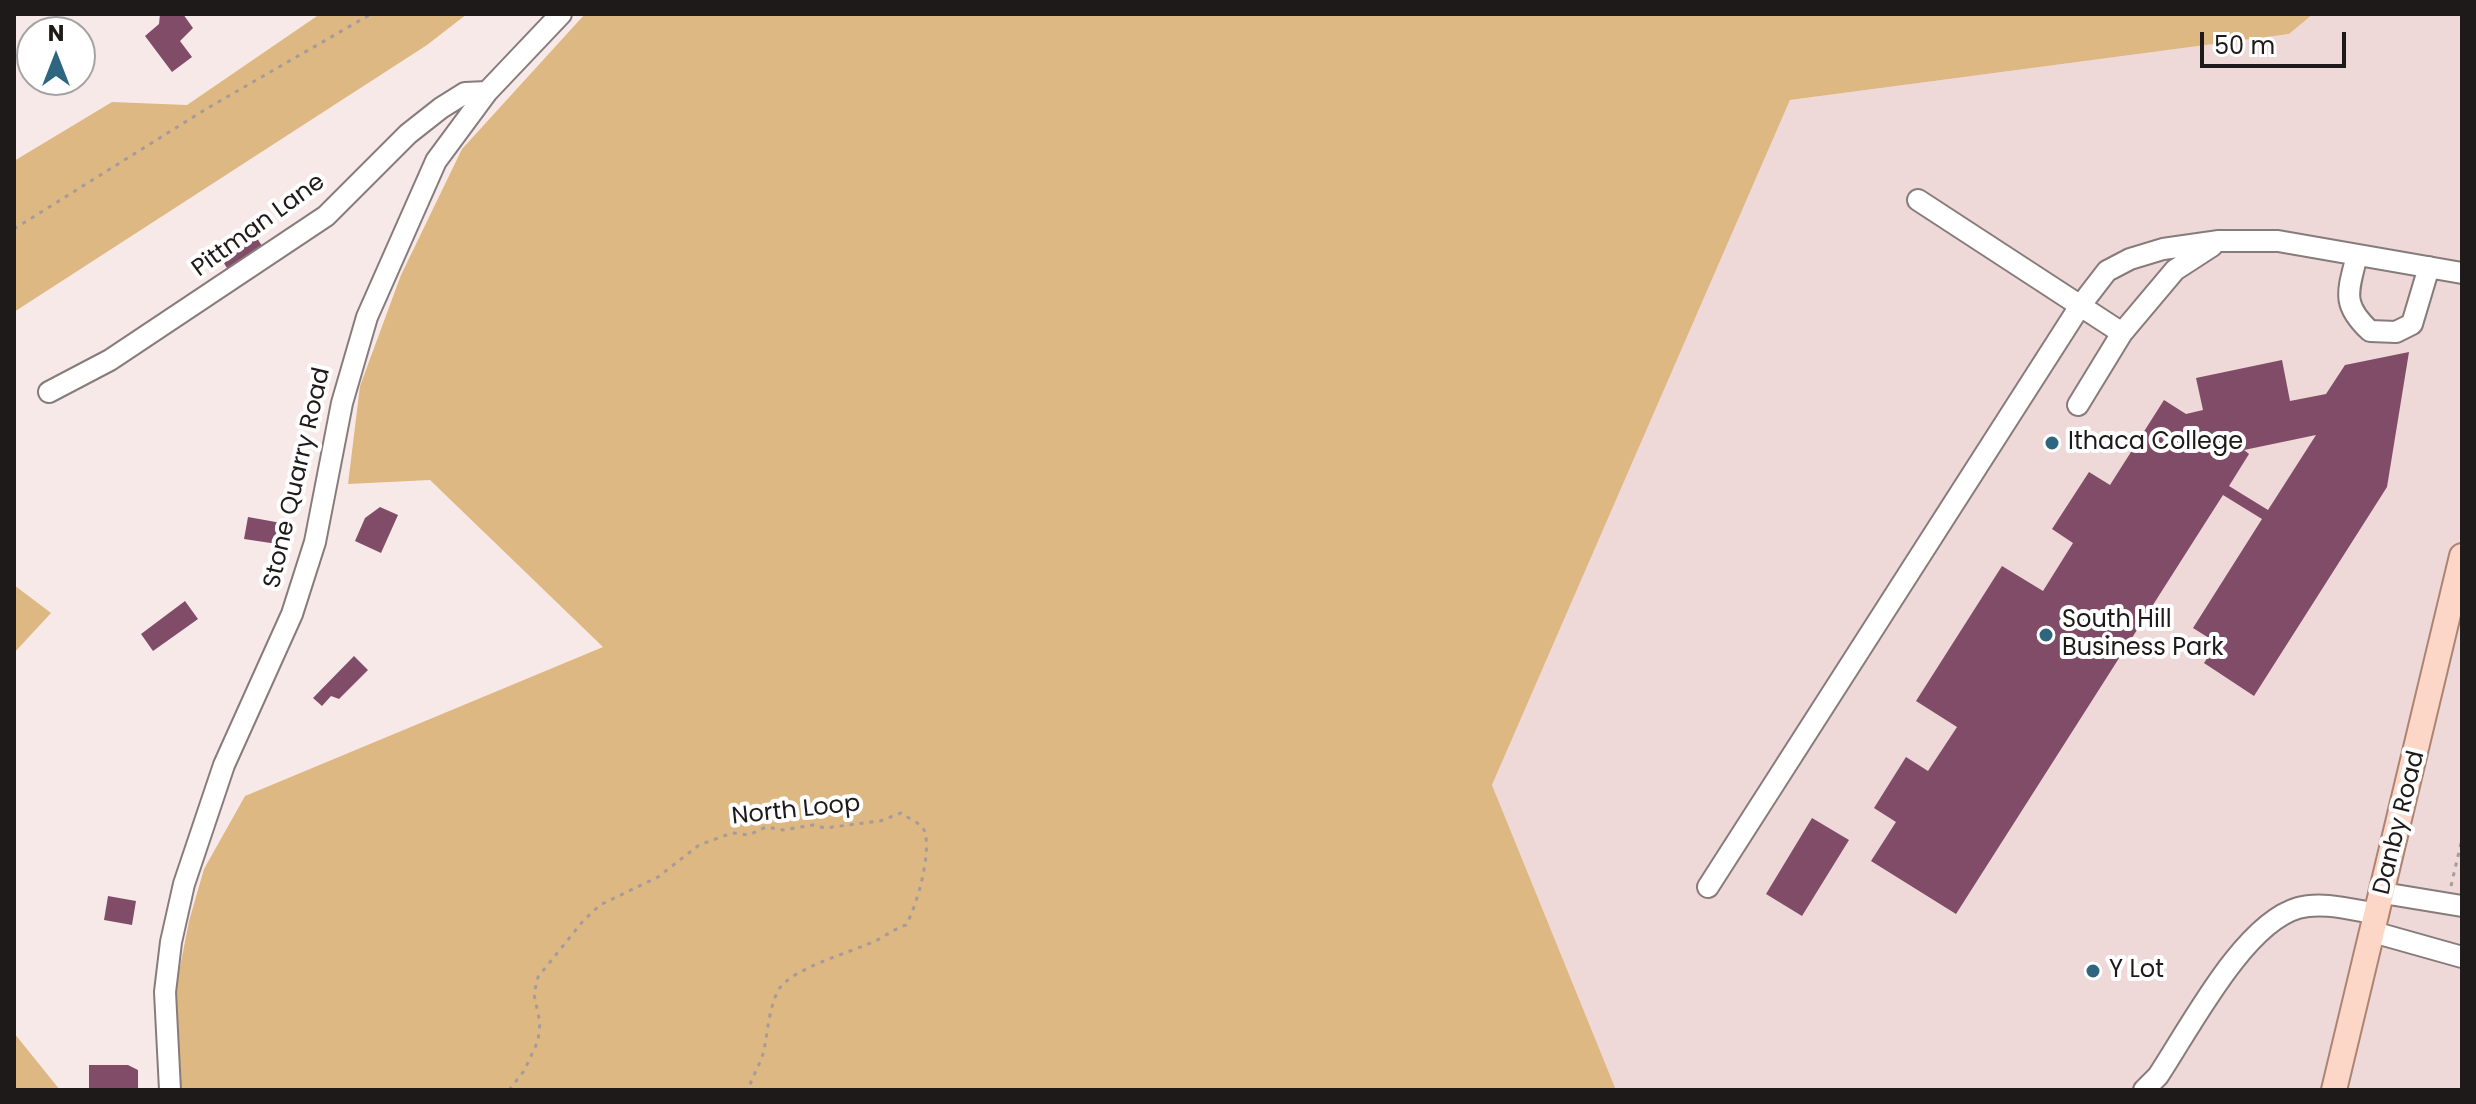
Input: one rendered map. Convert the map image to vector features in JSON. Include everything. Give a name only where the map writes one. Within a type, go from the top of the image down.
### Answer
[{"type":"main road","name":"Danby Road","points":[[2334,1090],[2462,556]]},
{"type":"street","name":"Stone Quarry Road","points":[[170,1090],[165,992],[171,942],[184,884],[224,765],[301,585],[319,525],[342,403],[367,317],[436,161],[487,92],[561,14]]},
{"type":"street","name":"Pittman Lane","points":[[49,392],[110,360],[326,216],[408,134],[441,108],[465,93],[487,92]]},
{"type":"street","points":[[1918,200],[2122,333]]},
{"type":"street","points":[[2078,405],[2122,333],[2175,270],[2219,241]]},
{"type":"street","points":[[1708,887],[2080,306],[2107,271],[2130,259],[2163,249],[2219,241],[2278,241],[2462,273]]},
{"type":"street","points":[[2357,255],[2349,290],[2352,314],[2370,331],[2396,332],[2412,324],[2429,267]]},
{"type":"street","points":[[2144,1090],[2158,1076],[2252,935],[2275,916],[2301,907],[2330,906],[2378,913],[2456,898]]},
{"type":"street","points":[[2378,913],[2462,957]]},
{"type":"path","points":[[14,229],[206,109],[371,14]]},
{"type":"path","name":"North Loop","points":[[509,1090],[524,1071],[538,1041],[540,1023],[534,994],[538,977],[583,921],[600,905],[658,877],[699,845],[732,833],[749,835],[766,827],[783,830],[813,825],[825,828],[880,821],[901,813],[920,824],[925,833],[924,863],[916,906],[906,925],[891,930],[876,941],[842,952],[789,980],[779,989],[764,1051],[748,1090]]},
{"type":"path","points":[[2456,898],[2462,839]]},
{"type":"shaded area","points":[[320,14],[467,14],[427,45],[14,312],[14,161],[112,102],[187,105]]},
{"type":"shaded area","points":[[585,14],[2313,14],[2289,34],[1790,100],[1492,785],[1616,1090],[180,1090],[172,1008],[189,921],[204,869],[245,796],[603,647],[430,480],[348,484],[360,386],[401,275],[462,149]]},
{"type":"shaded area","name":"Ithaca College","points":[[2313,14],[2462,14],[2462,1090],[1616,1090],[1492,785],[1790,100],[2289,34]]},
{"type":"shaded area","points":[[14,585],[51,613],[14,653]]},
{"type":"shaded area","points":[[14,1033],[60,1090],[14,1090]]},
{"type":"building","points":[[160,14],[183,14],[193,28],[180,41],[192,57],[172,72],[145,36],[159,24]]},
{"type":"building","points":[[249,225],[262,246],[229,271],[214,248]]},
{"type":"building","name":"South Hill Business Park","points":[[2409,352],[2387,487],[2254,696],[2204,663],[2217,643],[2193,628],[2262,519],[2223,495],[1956,914],[1871,861],[1896,822],[1874,808],[1906,757],[1928,771],[1957,727],[1916,701],[2002,566],[2043,591],[2073,543],[2052,529],[2089,472],[2110,485],[2164,400],[2186,414],[2203,410],[2196,378],[2282,360],[2290,401],[2326,394],[2345,365]],"holes":[[[2316,435],[2268,510],[2229,486],[2249,454],[2244,450]]]},
{"type":"building","points":[[380,507],[398,515],[381,553],[355,541],[365,518]]},
{"type":"building","points":[[248,517],[287,524],[284,545],[244,539]]},
{"type":"building","points":[[185,601],[198,619],[153,651],[141,634]]},
{"type":"building","points":[[354,656],[368,670],[339,699],[331,696],[322,706],[313,698]]},
{"type":"building","points":[[1812,818],[1849,840],[1802,916],[1766,894]]},
{"type":"building","points":[[108,896],[136,901],[132,925],[104,920]]},
{"type":"building","points":[[89,1065],[128,1065],[138,1070],[138,1089],[89,1088]]},
{"type":"place","name":"Ithaca College","points":[[2052,443]]},
{"type":"place","name":"South Hill Business Park","points":[[2046,635]]},
{"type":"place","name":"Y Lot","points":[[2093,971]]}]
